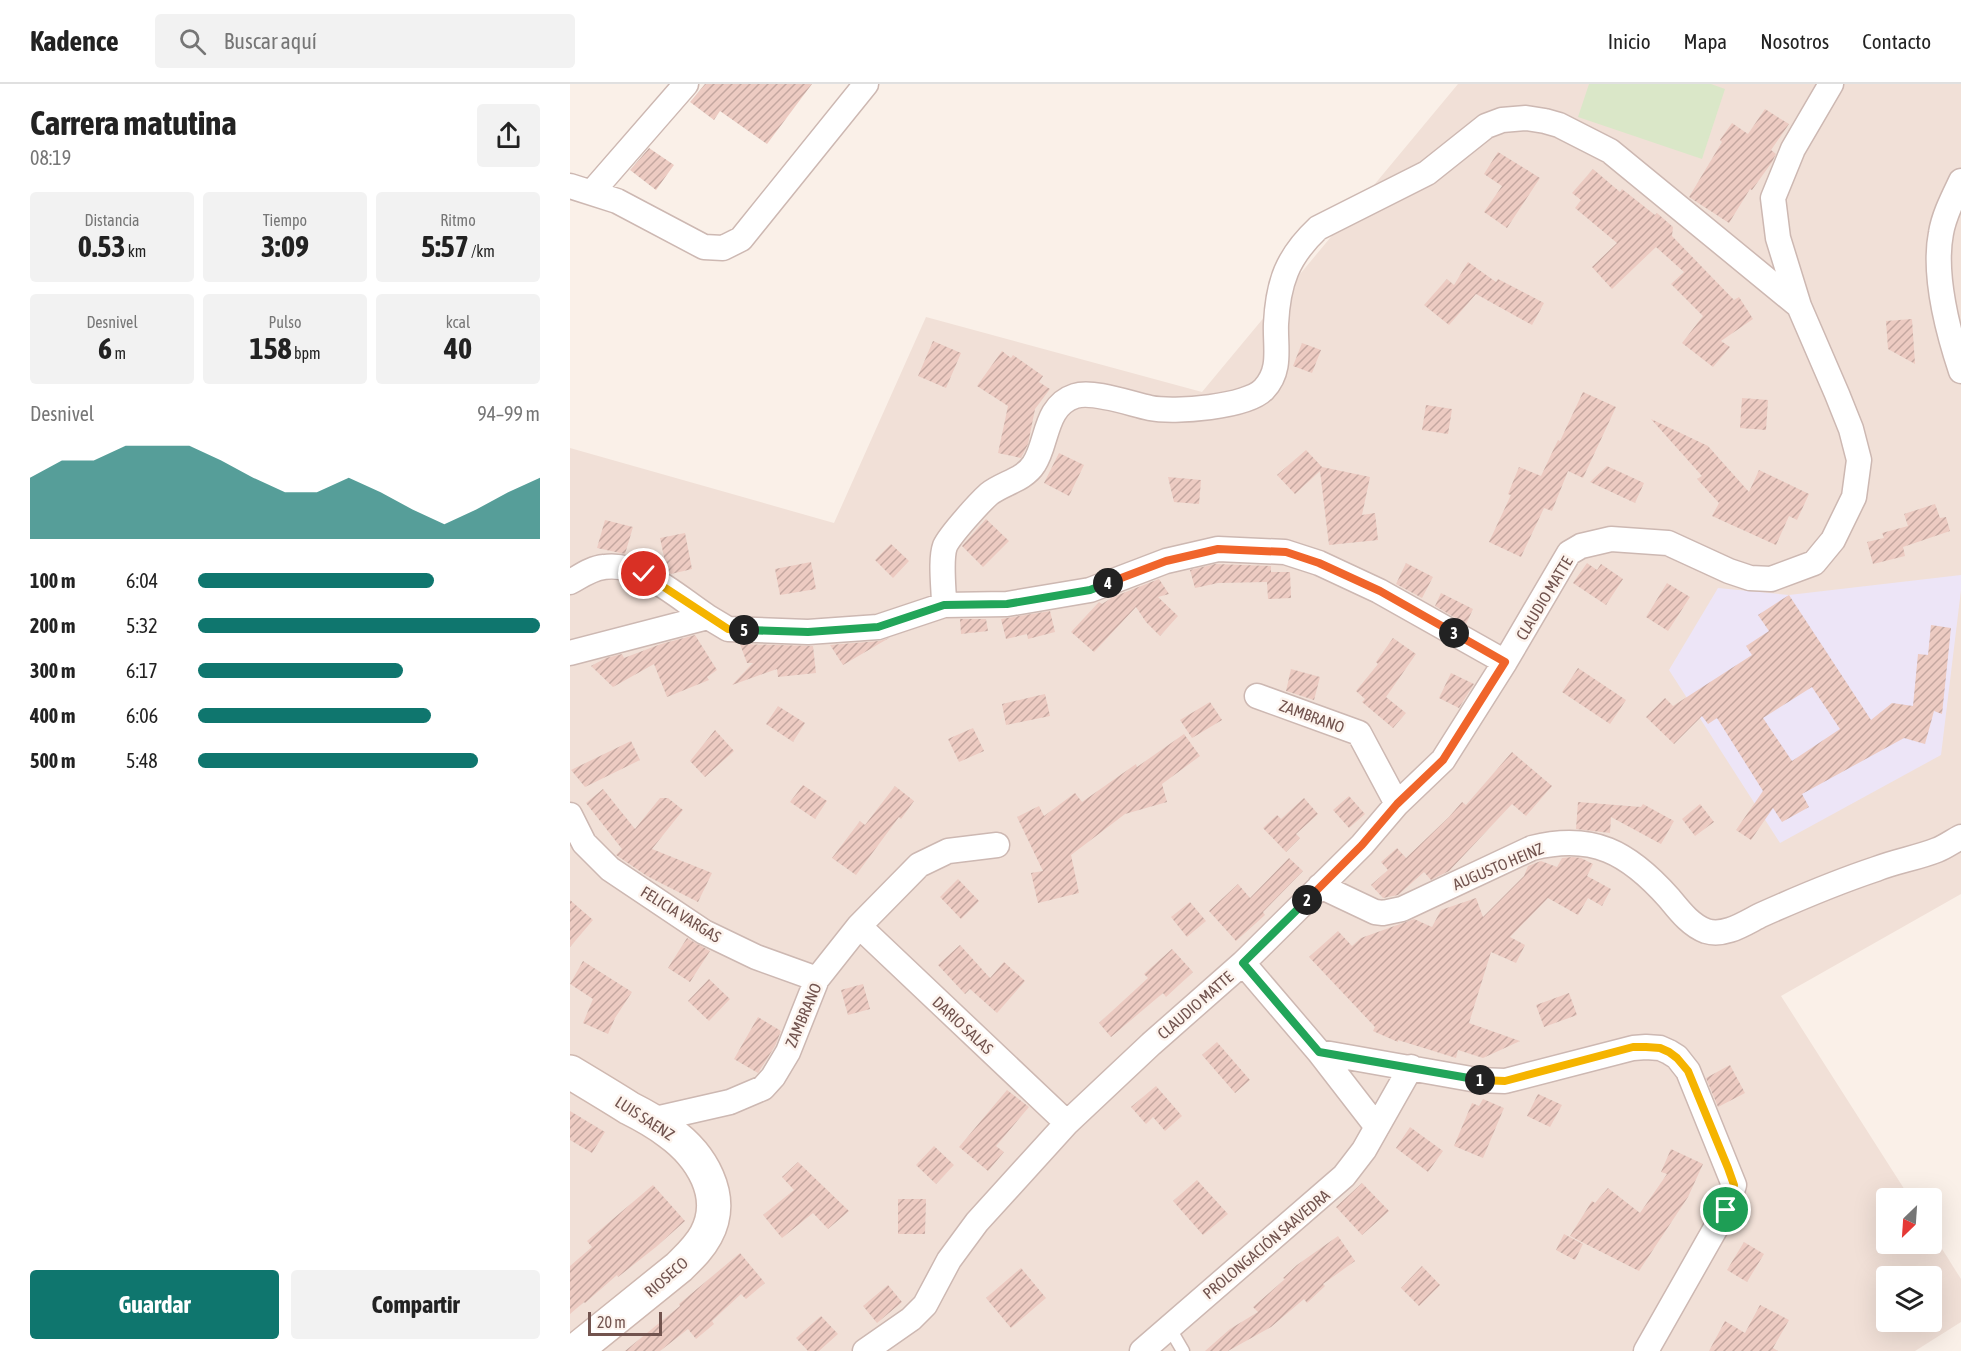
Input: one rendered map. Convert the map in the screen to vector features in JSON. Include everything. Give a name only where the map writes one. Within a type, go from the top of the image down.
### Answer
[{"type":"main road","name":"LUIS SAENZ","points":[[570,1072],[668,1131],[684,1144],[701,1164],[708,1176],[713,1205],[712,1220],[699,1246]]},
{"type":"main road","name":"RIOSECO","points":[[575,1351],[679,1267],[699,1246]]},
{"type":"street","points":[[686,84],[581,189],[617,201],[704,247],[723,248],[741,239],[866,84]]},
{"type":"street","name":"CLAUDIO MATTE","points":[[865,1351],[911,1319],[925,1305],[949,1260],[977,1222],[1067,1123],[1151,1044],[1243,963],[1362,845],[1397,804],[1443,760],[1505,662],[1569,553],[1581,546],[1611,539],[1668,543],[1729,571],[1760,580],[1771,579],[1800,569],[1814,563],[1823,554],[1833,540],[1854,497],[1859,460],[1851,429],[1799,306],[1778,238],[1773,198],[1793,149],[1832,84]]},
{"type":"street","name":"CLAUDIO MATTE","points":[[944,605],[944,552],[949,539],[990,493],[1012,482],[1034,465],[1048,423],[1054,412],[1067,400],[1076,396],[1101,397],[1172,411],[1235,403],[1256,396],[1264,389],[1275,370],[1278,354],[1276,326],[1280,285],[1286,267],[1303,242],[1318,228],[1427,173],[1486,126],[1502,120],[1526,118],[1559,125],[1610,151],[1799,306]]},
{"type":"street","points":[[1961,181],[1945,216],[1939,250],[1939,268],[1950,337],[1961,371]]},
{"type":"street","points":[[570,582],[602,567],[628,568],[644,574],[728,629],[808,632],[878,627],[944,605],[1007,604],[1090,590],[1166,561],[1218,549],[1286,552],[1319,563],[1380,591],[1505,662]]},
{"type":"street","points":[[570,653],[708,617]]},
{"type":"street","name":"ZAMBRANO","points":[[1257,696],[1359,733],[1397,804]]},
{"type":"street","name":"FELICIA VARGAS","points":[[570,816],[584,843],[610,869],[704,932],[756,957],[818,979]]},
{"type":"street","name":"AUGUSTO HEINZ","points":[[1320,886],[1366,910],[1383,913],[1402,909],[1532,848],[1551,844],[1587,843],[1604,847],[1632,863],[1662,890],[1688,919],[1705,931],[1715,933],[1725,932],[1828,885],[1939,849],[1961,837]]},
{"type":"street","name":"ZAMBRANO","points":[[651,1120],[730,1102],[763,1088],[773,1077],[788,1052],[818,979],[859,927],[919,865],[948,851],[997,845]]},
{"type":"street","name":"DARIO SALAS","points":[[859,927],[1067,1123]]},
{"type":"street","points":[[1243,963],[1319,1052],[1377,1127]]},
{"type":"street","points":[[1319,1052],[1477,1080],[1505,1081],[1633,1047],[1660,1048],[1677,1058],[1688,1071],[1734,1185],[1726,1210],[1646,1351]]},
{"type":"street","name":"PROLONGACIÓN SAAVEDRA","points":[[1142,1351],[1338,1182],[1355,1162],[1411,1067]]},
{"type":"lane","points":[[1169,1327],[1184,1351]]},
{"type":"shaded area","points":[[1458,84],[1961,84],[1961,894],[1781,996],[1904,1188],[1876,1188],[1876,1254],[1942,1254],[1942,1249],[1961,1279],[1961,1322],[1915,1351],[570,1351],[570,448],[834,523],[926,317],[1202,392]]},
{"type":"shaded area","points":[[1961,575],[1941,755],[1780,843],[1669,670],[1718,588],[1789,595]]},
{"type":"green space","points":[[1589,84],[1711,84],[1725,89],[1702,159],[1578,117]]},
{"type":"building","points":[[705,84],[812,84],[767,144],[720,111],[714,120],[690,102]]},
{"type":"building","points":[[1765,109],[1789,124],[1771,150],[1776,154],[1772,162],[1752,190],[1750,189],[1729,223],[1689,197],[1722,142],[1720,140],[1732,123],[1748,134]]},
{"type":"building","points":[[649,148],[674,165],[656,190],[630,170]]},
{"type":"building","points":[[1498,152],[1540,178],[1507,228],[1484,212],[1502,186],[1484,174]]},
{"type":"building","points":[[1593,169],[1620,192],[1622,189],[1673,227],[1672,236],[1734,300],[1739,297],[1753,319],[1721,341],[1730,347],[1713,367],[1682,343],[1703,316],[1671,284],[1684,272],[1656,247],[1612,289],[1592,267],[1617,243],[1575,208],[1581,200],[1572,193]]},
{"type":"building","points":[[1468,262],[1496,282],[1498,279],[1544,303],[1532,325],[1476,294],[1449,325],[1424,305],[1447,279],[1454,285]]},
{"type":"building","points":[[1912,319],[1915,364],[1888,349],[1886,321]]},
{"type":"building","points":[[933,341],[961,353],[946,388],[918,376]]},
{"type":"building","points":[[1302,343],[1321,350],[1312,373],[1293,366]]},
{"type":"building","points":[[1002,351],[1011,358],[1013,355],[1043,376],[1039,382],[1050,389],[1035,409],[1028,444],[1021,458],[998,453],[1008,406],[977,386]]},
{"type":"building","points":[[1583,392],[1616,407],[1583,478],[1568,471],[1552,511],[1544,508],[1521,557],[1489,542],[1511,495],[1508,494],[1519,467],[1541,476]]},
{"type":"building","points":[[1742,398],[1768,400],[1766,430],[1740,428]]},
{"type":"building","points":[[1426,405],[1452,409],[1448,434],[1422,430]]},
{"type":"building","points":[[1651,419],[1708,446],[1749,492],[1759,470],[1809,494],[1797,520],[1789,516],[1776,545],[1712,516],[1719,503],[1697,479],[1702,476]]},
{"type":"building","points":[[1306,450],[1322,467],[1370,477],[1362,515],[1375,513],[1378,540],[1329,545],[1320,471],[1295,494],[1277,475]]},
{"type":"building","points":[[1059,453],[1084,465],[1069,496],[1044,483]]},
{"type":"building","points":[[1607,466],[1644,483],[1635,503],[1590,482]]},
{"type":"building","points":[[1168,477],[1201,480],[1199,504],[1174,502]]},
{"type":"building","points":[[1935,504],[1940,518],[1946,517],[1950,531],[1903,547],[1905,556],[1873,564],[1867,542],[1884,538],[1882,533],[1908,526],[1904,514]]},
{"type":"building","points":[[986,519],[1009,541],[983,567],[962,546]]},
{"type":"building","points":[[605,520],[633,527],[625,554],[597,548]]},
{"type":"building","points":[[685,533],[692,569],[671,574],[667,571],[660,538]]},
{"type":"building","points":[[891,544],[909,561],[893,578],[875,560]]},
{"type":"building","points":[[811,562],[816,589],[780,595],[775,569]]},
{"type":"building","points":[[1406,563],[1433,577],[1422,598],[1396,584]]},
{"type":"building","points":[[1587,563],[1597,570],[1601,564],[1623,579],[1606,605],[1573,583]]},
{"type":"building","points":[[1215,564],[1271,566],[1271,572],[1290,572],[1291,598],[1268,599],[1267,582],[1218,583],[1195,588],[1190,570]]},
{"type":"building","points":[[1159,579],[1169,594],[1158,597],[1178,616],[1160,636],[1146,622],[1136,607],[1094,652],[1071,632],[1099,602],[1102,604],[1113,597]]},
{"type":"building","points":[[1667,583],[1690,597],[1668,631],[1646,617]]},
{"type":"building","points":[[1441,593],[1473,609],[1466,624],[1435,606]]},
{"type":"building","points":[[1789,595],[1871,720],[1892,703],[1913,706],[1918,654],[1928,655],[1931,625],[1951,628],[1942,714],[1934,711],[1925,744],[1904,738],[1802,794],[1809,807],[1782,822],[1773,808],[1751,840],[1736,830],[1763,791],[1717,718],[1708,724],[1702,716],[1674,744],[1646,717],[1665,698],[1673,706],[1752,655],[1746,646],[1769,631],[1758,615]],"holes":[[[1812,687],[1840,729],[1792,761],[1763,718]]]},
{"type":"building","points":[[1050,611],[1055,632],[1028,639],[1027,634],[1006,639],[1001,619]]},
{"type":"building","points":[[960,619],[986,619],[988,631],[961,634]]},
{"type":"building","points":[[695,635],[717,670],[707,677],[709,680],[667,697],[654,664],[613,687],[591,666],[606,658],[622,654],[624,658],[661,644]]},
{"type":"building","points":[[889,638],[843,665],[830,645],[879,641]]},
{"type":"building","points":[[1393,638],[1416,654],[1386,697],[1406,713],[1393,728],[1362,702],[1365,699],[1356,691],[1378,664],[1376,662]]},
{"type":"building","points":[[740,644],[813,646],[816,673],[778,677],[777,669],[732,685],[753,663],[747,663]]},
{"type":"building","points":[[1578,668],[1626,700],[1610,724],[1562,692]]},
{"type":"building","points":[[1291,669],[1320,677],[1314,700],[1286,691]]},
{"type":"building","points":[[1451,673],[1474,684],[1459,708],[1439,698]]},
{"type":"building","points":[[1045,694],[1050,716],[1006,725],[1002,704]]},
{"type":"building","points":[[1210,702],[1222,720],[1192,738],[1180,720]]},
{"type":"building","points":[[778,706],[805,723],[793,742],[766,724]]},
{"type":"building","points":[[973,728],[984,751],[959,762],[948,739]]},
{"type":"building","points":[[715,730],[734,751],[705,777],[690,761]]},
{"type":"building","points":[[1184,734],[1200,756],[1162,784],[1167,802],[1125,814],[1071,855],[1079,893],[1038,903],[1031,873],[1043,871],[1017,817],[1039,806],[1044,816],[1075,793],[1082,802]]},
{"type":"building","points":[[631,741],[640,760],[585,787],[571,770]]},
{"type":"building","points":[[1512,752],[1552,786],[1526,816],[1512,804],[1449,871],[1431,880],[1424,872],[1398,895],[1383,898],[1371,885],[1388,870],[1381,862],[1397,848],[1406,858],[1462,802],[1466,805]]},
{"type":"building","points":[[803,785],[827,801],[815,819],[790,802]]},
{"type":"building","points":[[895,786],[914,801],[901,819],[899,817],[856,875],[832,858],[860,821],[865,825]]},
{"type":"building","points":[[603,789],[635,829],[660,798],[668,798],[683,810],[652,849],[712,873],[698,902],[647,876],[616,855],[622,849],[586,803]]},
{"type":"building","points":[[1349,796],[1365,814],[1349,828],[1333,810]]},
{"type":"building","points":[[1304,798],[1318,814],[1296,834],[1300,838],[1286,852],[1263,828],[1277,815],[1281,819]]},
{"type":"building","points":[[1578,802],[1641,807],[1643,804],[1674,821],[1661,844],[1611,817],[1610,833],[1576,829]]},
{"type":"building","points":[[1700,804],[1714,822],[1695,836],[1682,819]]},
{"type":"building","points":[[1573,857],[1593,864],[1587,876],[1611,889],[1602,906],[1588,898],[1578,915],[1548,898],[1510,937],[1525,945],[1516,963],[1491,952],[1469,1023],[1520,1041],[1483,1058],[1458,1050],[1456,1058],[1398,1040],[1398,1042],[1373,1031],[1375,1027],[1309,957],[1338,931],[1352,946],[1361,938],[1414,919],[1432,927],[1441,910],[1476,898],[1483,917],[1524,876],[1528,866],[1541,861],[1557,867],[1562,858]]},
{"type":"building","points":[[1289,858],[1303,871],[1263,912],[1265,915],[1236,941],[1209,911],[1238,884],[1250,898]]},
{"type":"building","points":[[958,879],[979,901],[961,919],[940,897]]},
{"type":"building","points":[[570,900],[593,920],[570,947]]},
{"type":"building","points":[[1190,902],[1206,921],[1187,937],[1171,917]]},
{"type":"building","points":[[687,938],[710,951],[690,982],[668,968]]},
{"type":"building","points":[[960,945],[990,978],[1004,962],[1025,981],[997,1013],[970,989],[965,994],[938,965]]},
{"type":"building","points":[[1172,949],[1193,972],[1166,997],[1163,993],[1111,1037],[1099,1023],[1148,978],[1144,974]]},
{"type":"building","points":[[583,961],[632,992],[615,1018],[608,1034],[583,1023],[593,999],[570,984]]},
{"type":"building","points":[[709,979],[730,999],[709,1021],[688,1001]]},
{"type":"building","points":[[863,984],[870,1009],[848,1015],[841,990]]},
{"type":"building","points":[[1569,993],[1577,1015],[1544,1027],[1536,1005]]},
{"type":"building","points":[[758,1017],[781,1031],[775,1046],[758,1073],[734,1059]]},
{"type":"building","points":[[1217,1042],[1250,1080],[1235,1093],[1202,1055]]},
{"type":"building","points":[[1730,1065],[1745,1093],[1718,1107],[1706,1078]]},
{"type":"building","points":[[1156,1086],[1182,1116],[1165,1131],[1153,1117],[1146,1124],[1131,1107]]},
{"type":"building","points":[[1007,1090],[1029,1107],[996,1146],[1004,1152],[988,1171],[959,1147]]},
{"type":"building","points":[[1538,1094],[1562,1105],[1550,1127],[1527,1116]]},
{"type":"building","points":[[1483,1099],[1504,1108],[1483,1158],[1454,1146],[1472,1103],[1479,1106]]},
{"type":"building","points":[[570,1111],[605,1132],[592,1153],[570,1140]]},
{"type":"building","points":[[1410,1127],[1443,1151],[1428,1172],[1396,1148]]},
{"type":"building","points":[[934,1146],[954,1165],[936,1184],[916,1165]]},
{"type":"building","points":[[1671,1149],[1703,1164],[1688,1197],[1639,1271],[1570,1236],[1592,1201],[1595,1203],[1608,1188],[1640,1213],[1667,1174],[1661,1172]]},
{"type":"building","points":[[798,1162],[849,1211],[828,1229],[813,1213],[782,1238],[763,1215],[794,1190],[782,1177]]},
{"type":"building","points":[[1197,1180],[1228,1214],[1203,1235],[1173,1201]]},
{"type":"building","points":[[1362,1183],[1389,1211],[1362,1235],[1336,1207]]},
{"type":"building","points":[[653,1185],[685,1221],[656,1247],[618,1277],[617,1275],[570,1314],[570,1266],[592,1247],[587,1241]]},
{"type":"building","points":[[898,1199],[926,1199],[925,1234],[898,1234]]},
{"type":"building","points":[[1564,1234],[1583,1244],[1575,1260],[1556,1250]]},
{"type":"building","points":[[1338,1236],[1355,1261],[1323,1284],[1325,1286],[1307,1303],[1304,1299],[1271,1327],[1228,1351],[1205,1351],[1230,1329],[1258,1312],[1253,1307],[1285,1279],[1283,1278],[1297,1265]]},
{"type":"building","points":[[1744,1242],[1764,1254],[1747,1282],[1727,1270]]},
{"type":"building","points":[[740,1253],[765,1283],[746,1299],[741,1294],[712,1321],[714,1324],[696,1339],[688,1329],[660,1351],[625,1351],[680,1306],[679,1304]]},
{"type":"building","points":[[1422,1266],[1440,1285],[1419,1306],[1401,1288]]},
{"type":"building","points":[[1021,1268],[1046,1298],[1011,1328],[986,1298]]},
{"type":"building","points":[[888,1285],[902,1302],[877,1323],[863,1306]]},
{"type":"building","points":[[1760,1305],[1789,1320],[1773,1348],[1778,1351],[1709,1351],[1725,1321],[1745,1333]]},
{"type":"building","points":[[821,1316],[838,1334],[819,1351],[808,1351],[796,1338]]},
{"type":"route","points":[[644,574],[728,629],[808,632],[878,627],[944,605],[1007,604],[1090,590],[1166,561],[1218,549],[1286,552],[1319,563],[1380,591],[1505,662],[1443,760],[1397,804],[1362,845],[1243,963],[1319,1052],[1477,1080],[1505,1081],[1633,1047],[1660,1048],[1669,1052],[1688,1071],[1728,1168],[1734,1185],[1726,1210]]}]
